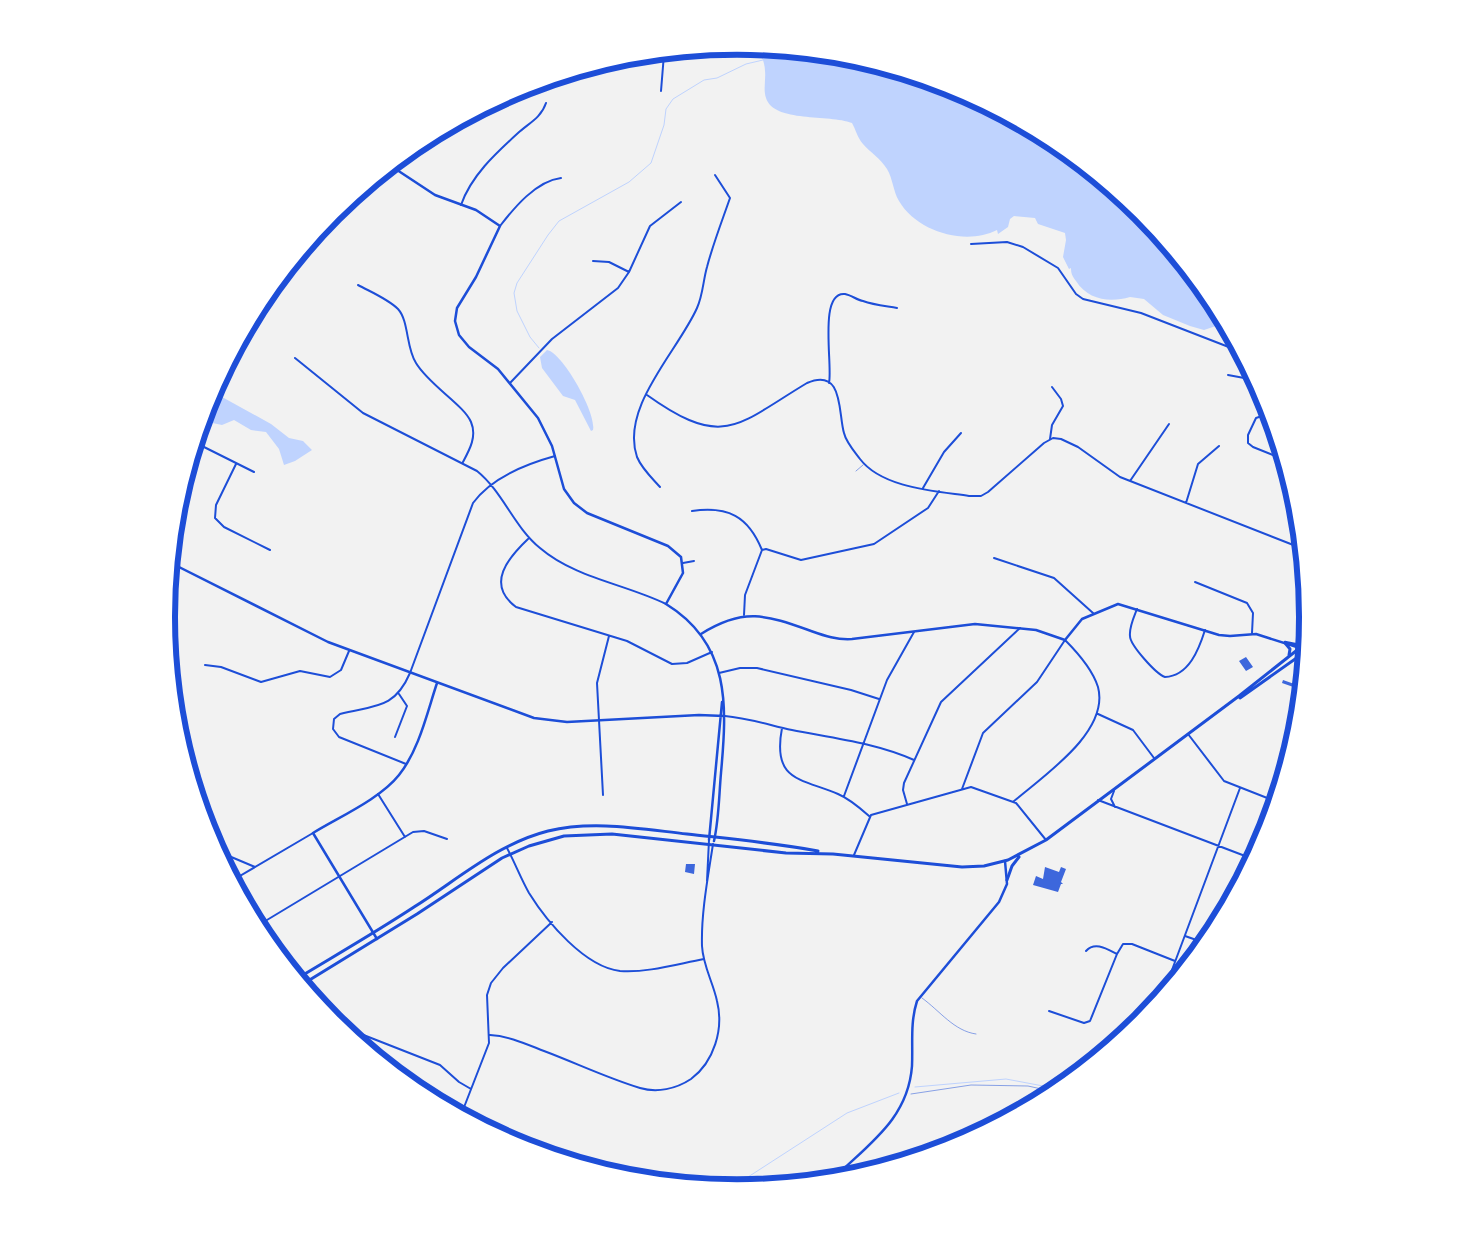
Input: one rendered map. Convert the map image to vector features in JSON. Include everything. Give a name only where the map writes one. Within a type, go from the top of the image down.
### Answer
[{"type":"main road","points":[[1285,643],[1290,648],[1287,657]]},
{"type":"main road","points":[[303,975],[507,847],[547,832],[585,826],[714,841],[786,852],[834,854],[967,867],[1005,861],[1021,855],[1046,840],[1216,713],[1287,657],[1298,651]]},
{"type":"main road","points":[[1293,661],[1298,655]]},
{"type":"main road","points":[[1216,713],[1298,659]]},
{"type":"main road","points":[[308,981],[510,854],[549,839],[590,833],[787,845],[834,854]]},
{"type":"main road","points":[[1007,880],[1012,866],[1021,855]]},
{"type":"street","points":[[662,91],[663,60]]},
{"type":"street","points":[[461,205],[472,180],[511,139],[537,118],[546,103]]},
{"type":"street","points":[[397,170],[435,195],[476,210],[500,226]]},
{"type":"street","points":[[660,487],[640,462],[633,439],[637,420],[647,395],[700,302],[707,268],[730,198],[715,175]]},
{"type":"street","points":[[561,178],[551,180],[531,193],[500,226],[476,277],[459,302],[455,321],[458,332],[464,342],[495,366],[541,423],[555,456],[564,489],[577,506],[594,516],[668,546],[678,554],[683,563],[681,576],[666,604]]},
{"type":"street","points":[[510,383],[552,339],[611,295],[629,272],[650,226],[681,202]]},
{"type":"street","points":[[971,244],[1007,242],[1023,246],[1058,268],[1076,294],[1083,299],[1142,313],[1230,347]]},
{"type":"street","points":[[593,261],[609,262],[629,272]]},
{"type":"street","points":[[358,285],[399,310],[404,321],[408,345],[417,364],[430,382],[469,418],[473,437],[464,462]]},
{"type":"street","points":[[829,383],[829,308],[833,299],[842,294],[866,302],[897,308]]},
{"type":"street","points":[[295,358],[363,413],[464,462],[477,471],[492,486],[529,538],[561,563],[666,604],[681,614],[701,634],[712,652],[719,673],[723,694],[714,841],[702,934],[704,959],[718,1004],[719,1020],[717,1039],[703,1068],[689,1080],[677,1086],[657,1090],[642,1088],[515,1040],[490,1035]]},
{"type":"street","points":[[1228,375],[1245,378]]},
{"type":"street","points":[[647,395],[683,418],[708,426],[727,426],[754,418],[810,382],[819,380],[829,383],[838,394],[845,437],[864,464],[884,478],[923,488],[972,497],[983,495],[1050,439],[1061,439],[1076,445],[1109,470],[1130,481],[1295,545]]},
{"type":"street","points":[[1050,439],[1052,425],[1062,406],[1061,399],[1052,387]]},
{"type":"street","points":[[1263,417],[1258,416],[1248,435],[1248,444],[1275,456]]},
{"type":"street","points":[[1130,481],[1169,424]]},
{"type":"street","points":[[923,488],[944,452],[961,433]]},
{"type":"street","points":[[201,446],[254,472]]},
{"type":"street","points":[[1186,503],[1198,464],[1219,446]]},
{"type":"street","points":[[406,764],[335,734],[332,727],[334,719],[338,715],[389,702],[399,694],[410,673],[469,511],[477,497],[523,467],[555,456]]},
{"type":"street","points":[[236,464],[216,505],[215,518],[224,527],[270,550]]},
{"type":"street","points":[[762,550],[766,549],[801,560],[874,544],[928,508],[939,491]]},
{"type":"street","points":[[692,510],[715,509],[732,513],[749,528],[762,550]]},
{"type":"street","points":[[529,538],[512,555],[503,568],[503,589],[509,601],[530,613],[635,645],[662,660],[675,664],[695,661],[712,652]]},
{"type":"street","points":[[744,616],[745,595],[762,550]]},
{"type":"street","points":[[994,558],[1054,578],[1093,613]]},
{"type":"street","points":[[683,563],[694,561]]},
{"type":"street","points":[[177,567],[349,651],[540,720],[563,722],[722,716],[748,718],[782,728],[888,749],[914,760]]},
{"type":"street","points":[[1195,582],[1247,603],[1253,613],[1252,633]]},
{"type":"street","points":[[962,789],[983,733],[1034,685],[1077,622],[1093,613],[1118,604],[1204,630],[1230,636],[1252,633],[1298,647]]},
{"type":"street","points":[[1137,609],[1130,631],[1131,641],[1156,672],[1165,677],[1172,676],[1195,658],[1204,630]]},
{"type":"street","points":[[701,634],[722,622],[744,616],[773,617],[837,639],[852,639],[970,624],[1020,628],[1052,634],[1065,640],[1097,684],[1100,697],[1098,714],[1087,733],[1072,750],[1013,802]]},
{"type":"street","points":[[906,804],[904,786],[941,702],[1020,628]]},
{"type":"street","points":[[844,796],[879,699],[893,667],[915,630]]},
{"type":"street","points":[[603,795],[598,679],[609,636]]},
{"type":"street","points":[[1274,640],[1298,647]]},
{"type":"street","points":[[205,665],[221,668],[261,682],[300,671],[330,677],[341,670],[349,651]]},
{"type":"street","points":[[719,673],[740,668],[757,668],[852,690],[879,699]]},
{"type":"street","points":[[239,877],[378,793],[394,781],[406,764],[437,683]]},
{"type":"street","points":[[395,737],[406,706],[399,694]]},
{"type":"street","points":[[1098,714],[1133,730],[1154,758]]},
{"type":"street","points":[[707,891],[709,841],[722,716]]},
{"type":"street","points":[[782,728],[779,751],[787,771],[800,781],[844,796],[870,816]]},
{"type":"street","points":[[1188,734],[1222,779],[1269,800]]},
{"type":"street","points":[[854,856],[870,816],[906,804],[971,787],[1013,802],[1023,809],[1046,840]]},
{"type":"street","points":[[1115,807],[1111,799],[1116,787]]},
{"type":"street","points":[[1169,977],[1240,788]]},
{"type":"street","points":[[378,793],[404,836]]},
{"type":"street","points":[[1098,800],[1246,857]]},
{"type":"street","points":[[264,922],[404,836],[421,831],[447,839]]},
{"type":"street","points":[[313,833],[377,939]]},
{"type":"street","points":[[507,847],[529,892],[552,922],[584,955],[612,969],[633,971],[704,959]]},
{"type":"street","points":[[228,855],[256,867]]},
{"type":"street","points":[[842,1170],[888,1128],[906,1094],[912,1066],[912,1019],[917,1001],[1005,893],[1007,880],[1005,861]]},
{"type":"street","points":[[463,1109],[486,1053],[490,1035],[487,995],[493,980],[552,922]]},
{"type":"street","points":[[1185,936],[1197,940]]},
{"type":"street","points":[[1049,1011],[1084,1023],[1090,1021],[1122,945],[1129,944],[1175,961]]},
{"type":"street","points":[[1086,951],[1096,945],[1117,954]]},
{"type":"street","points":[[360,1034],[440,1065],[459,1082],[471,1089]]},
{"type":"lane","points":[[856,470],[864,464]]},
{"type":"lane","points":[[921,997],[956,1028],[976,1034]]},
{"type":"path","points":[[906,1094],[923,1094],[971,1085],[1028,1086],[1043,1089]]},
{"type":"water","points":[[762,56],[774,56],[847,66],[883,74],[952,98],[1018,130],[1079,171],[1135,220],[1183,275],[1219,327],[1216,326],[1204,330],[1190,326],[1163,315],[1144,299],[1130,297],[1107,300],[1093,296],[1076,281],[1071,268],[1069,269],[1063,257],[1066,240],[1065,233],[1038,224],[1035,218],[1014,216],[1010,219],[1008,227],[998,234],[997,230],[985,235],[971,237],[943,233],[918,221],[907,212],[899,201],[887,169],[861,141],[852,123],[842,120],[791,115],[771,106],[765,95],[764,62]]},
{"type":"water","points":[[547,350],[562,362],[578,385],[590,411],[593,430],[591,431],[575,400],[563,396],[542,368],[540,357]]},
{"type":"water","points":[[220,396],[271,424],[289,438],[303,441],[312,450],[295,461],[284,465],[279,449],[266,432],[251,430],[234,420],[222,425],[209,422]]},
{"type":"building","points":[[1246,657],[1253,667],[1246,671],[1239,661]]},
{"type":"building","points":[[1283,680],[1296,684],[1295,688],[1282,683]]},
{"type":"building","points":[[686,864],[695,864],[694,874],[685,872]]},
{"type":"building","points":[[1045,867],[1059,872],[1061,867],[1066,869],[1061,882],[1063,884],[1061,884],[1058,892],[1033,885],[1036,876],[1043,879]]},
{"type":"waterway","points":[[539,348],[530,337],[517,311],[514,293],[517,283],[548,235],[559,221],[629,182],[651,163],[664,125],[666,109],[673,99],[704,80],[717,78],[746,64],[763,60]]},
{"type":"waterway","points":[[915,1087],[1006,1079],[1047,1087]]},
{"type":"waterway","points":[[744,1180],[847,1113],[899,1093]]}]
